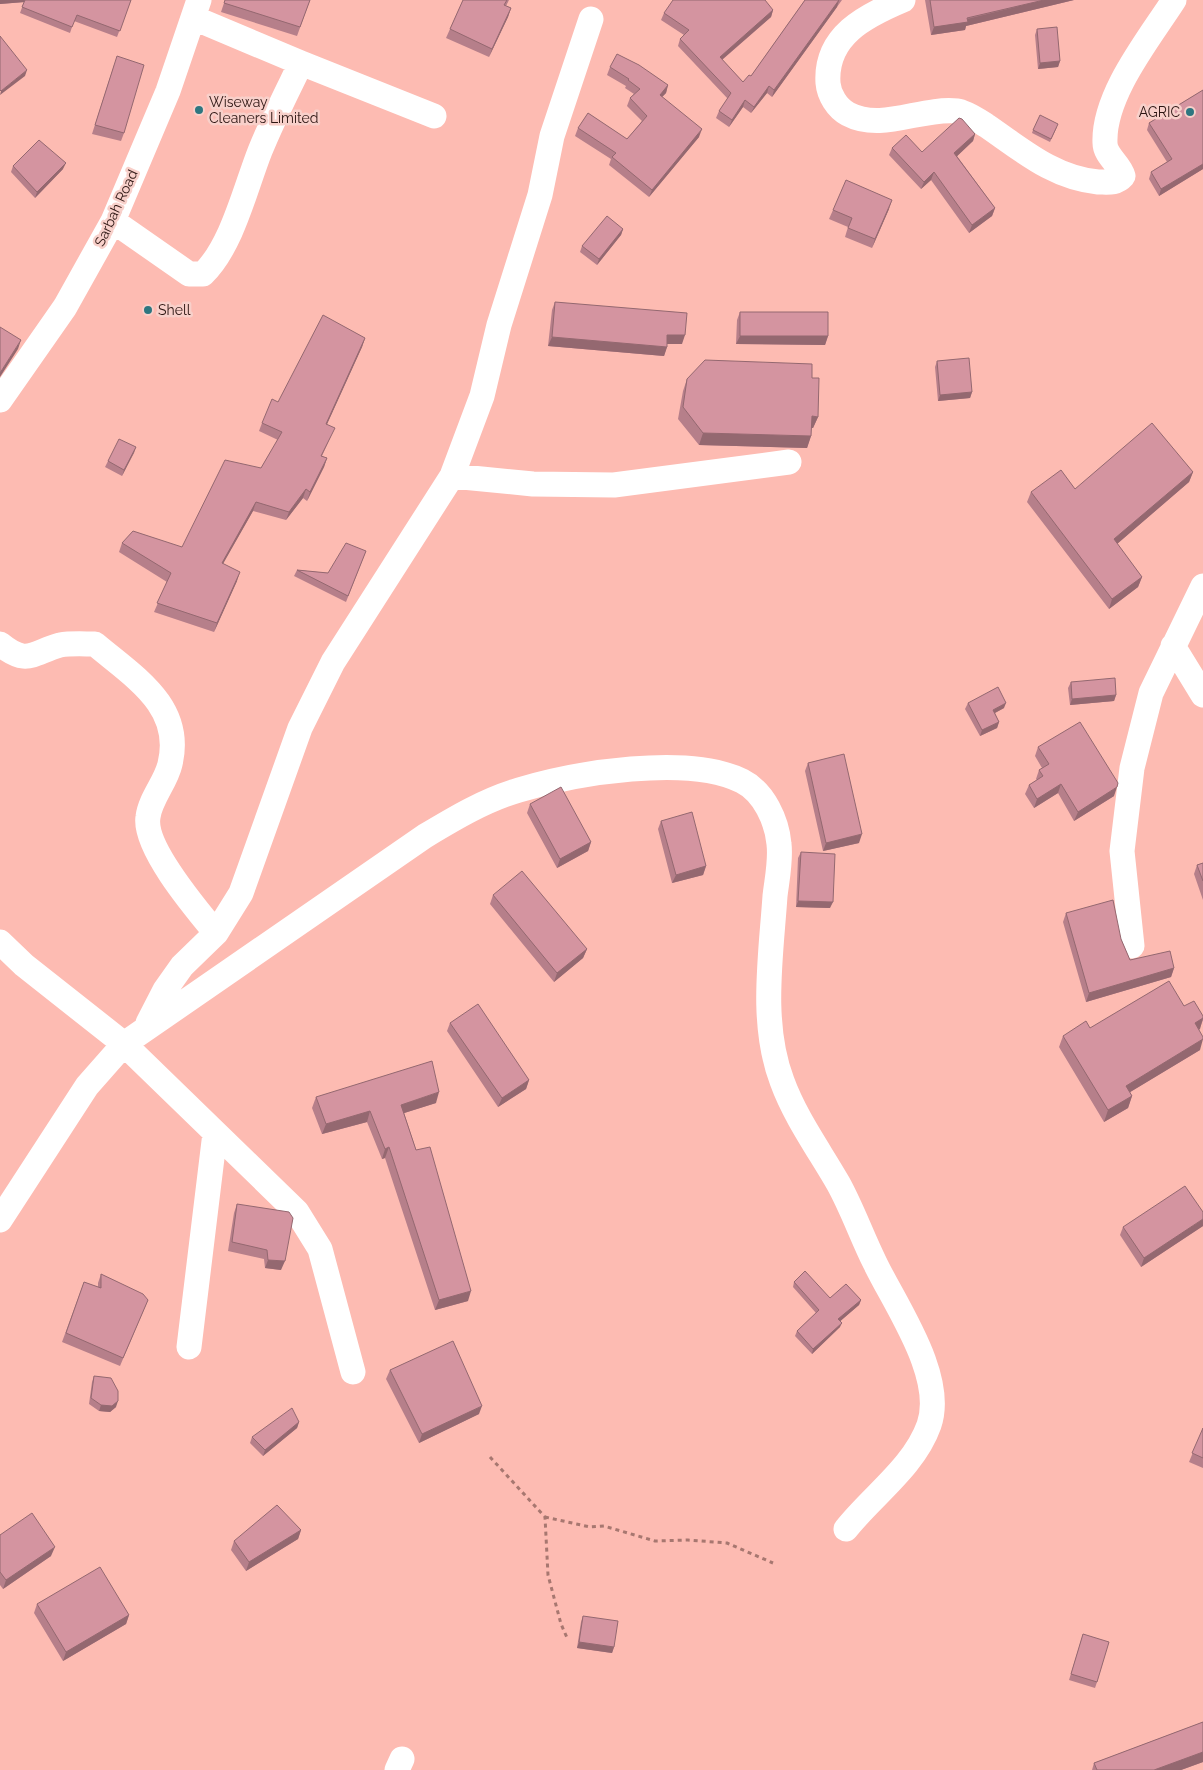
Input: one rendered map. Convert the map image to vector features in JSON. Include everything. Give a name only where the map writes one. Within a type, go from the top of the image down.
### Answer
[{"type":"street","points":[[903,0],[871,13],[847,31],[832,52],[827,72],[829,88],[836,104],[848,114],[869,119],[889,120],[911,115],[958,111],[987,126],[1019,150],[1056,172],[1086,181],[1111,182],[1119,180],[1122,176],[1104,145],[1107,119],[1116,95],[1139,54],[1174,0]]},
{"type":"street","points":[[196,9],[300,64],[434,116]]},
{"type":"street","name":"Sarbah Road","points":[[0,400],[65,307],[113,221],[168,91],[196,9]]},
{"type":"street","points":[[147,1026],[165,990],[182,966],[216,933],[241,893],[300,728],[333,662],[452,476],[482,396],[500,325],[540,195],[552,136],[591,18]]},
{"type":"street","points":[[113,221],[189,274],[203,274],[214,263],[233,222],[261,148],[300,64]]},
{"type":"street","points":[[452,476],[533,484],[614,485],[789,462]]},
{"type":"street","points":[[1132,946],[1122,851],[1132,768],[1151,693],[1172,646],[1203,586]]},
{"type":"street","points":[[0,644],[13,655],[30,657],[62,645],[95,644],[160,701],[173,732],[170,765],[147,817],[154,845],[177,884],[216,933]]},
{"type":"street","points":[[1172,646],[1203,695]]},
{"type":"street","points":[[0,1220],[88,1086],[124,1044],[147,1026],[424,836],[476,806],[528,788],[575,777],[650,767],[711,770],[745,782],[773,815],[779,845],[769,1005],[774,1051],[782,1082],[840,1187],[875,1264],[922,1356],[933,1396],[930,1423],[917,1449],[846,1529]]},
{"type":"street","points":[[0,942],[24,965],[124,1044],[297,1212],[320,1250],[353,1372]]},
{"type":"street","points":[[189,1347],[215,1132]]},
{"type":"path","points":[[490,1456],[545,1518],[590,1527],[604,1526],[655,1541],[727,1543],[774,1563]]},
{"type":"path","points":[[545,1518],[548,1575],[561,1624],[568,1640]]},
{"type":"building","points":[[25,0],[131,0],[120,31],[77,15],[72,27],[22,7]]},
{"type":"building","points":[[225,0],[310,0],[300,27],[224,3]]},
{"type":"building","points":[[463,0],[507,0],[504,5],[511,8],[492,49],[450,29]]},
{"type":"building","points":[[673,0],[765,0],[773,10],[720,57],[743,82],[749,75],[751,76],[805,0],[839,0],[774,90],[769,86],[754,107],[745,100],[732,120],[719,111],[731,93],[680,39],[689,30],[664,13]]},
{"type":"building","points":[[930,0],[1044,0],[967,18],[968,22],[934,27]]},
{"type":"building","points":[[1057,27],[1060,61],[1040,63],[1037,29]]},
{"type":"building","points":[[0,36],[27,70],[1,91],[0,90]]},
{"type":"building","points":[[617,54],[639,65],[668,85],[660,95],[702,129],[652,190],[612,157],[616,153],[578,128],[588,113],[627,139],[647,116],[630,98],[640,89],[629,79],[610,67]]},
{"type":"building","points":[[117,56],[144,65],[124,133],[95,125]]},
{"type":"building","points":[[1203,90],[1203,164],[1161,189],[1151,172],[1172,159],[1149,123]]},
{"type":"building","points":[[1040,115],[1058,124],[1051,139],[1033,130]]},
{"type":"building","points":[[959,118],[975,134],[954,153],[995,208],[972,225],[934,172],[924,182],[892,148],[906,135],[922,152]]},
{"type":"building","points":[[39,140],[66,163],[37,192],[13,166]]},
{"type":"building","points":[[846,180],[892,200],[875,239],[848,228],[852,218],[833,210]]},
{"type":"building","points":[[607,216],[623,229],[599,259],[582,246]]},
{"type":"building","points":[[555,302],[687,313],[685,335],[667,335],[667,347],[552,337]]},
{"type":"building","points":[[740,312],[828,312],[828,336],[740,336]]},
{"type":"building","points":[[323,315],[365,338],[326,424],[335,428],[321,456],[327,458],[310,492],[306,489],[289,512],[256,502],[222,563],[240,572],[217,623],[157,603],[171,573],[122,543],[133,531],[182,547],[225,460],[261,468],[282,432],[262,423],[272,399],[278,402]]},
{"type":"building","points":[[0,327],[21,340],[0,373]]},
{"type":"building","points":[[969,358],[972,392],[940,395],[937,361]]},
{"type":"building","points":[[705,360],[812,364],[812,378],[819,378],[818,417],[812,416],[811,436],[703,433],[683,407],[687,379]]},
{"type":"building","points":[[1152,423],[1193,472],[1114,539],[1142,577],[1112,599],[1031,492],[1061,470],[1075,489]]},
{"type":"building","points":[[119,439],[136,447],[124,470],[108,461]]},
{"type":"building","points":[[346,543],[366,551],[348,596],[297,570],[328,573]]},
{"type":"building","points":[[1115,678],[1116,695],[1072,699],[1071,682]]},
{"type":"building","points":[[998,687],[1006,703],[993,710],[999,722],[982,730],[968,703]]},
{"type":"building","points":[[1080,722],[1118,783],[1117,787],[1078,812],[1061,784],[1037,799],[1029,785],[1043,776],[1039,770],[1049,764],[1038,747]]},
{"type":"building","points":[[844,754],[862,834],[826,843],[808,763]]},
{"type":"building","points":[[561,787],[591,842],[560,859],[530,804]]},
{"type":"building","points":[[692,812],[706,866],[676,875],[661,821]]},
{"type":"building","points":[[801,852],[835,854],[833,902],[798,901]]},
{"type":"building","points":[[1203,863],[1203,881],[1197,865]]},
{"type":"building","points":[[522,871],[587,949],[557,973],[493,895]]},
{"type":"building","points":[[1113,900],[1121,939],[1130,960],[1170,951],[1174,968],[1089,993],[1066,913]]},
{"type":"building","points":[[1169,981],[1184,1006],[1194,1001],[1203,1016],[1203,1018],[1195,1023],[1203,1039],[1126,1086],[1132,1096],[1108,1110],[1063,1036],[1086,1021],[1090,1028]]},
{"type":"building","points":[[478,1004],[529,1080],[502,1098],[450,1023]]},
{"type":"building","points":[[432,1061],[439,1092],[401,1105],[416,1150],[430,1147],[471,1291],[439,1300],[389,1147],[385,1149],[370,1111],[326,1124],[316,1097]]},
{"type":"building","points":[[1185,1186],[1203,1212],[1203,1219],[1144,1258],[1123,1227]]},
{"type":"building","points":[[237,1204],[289,1212],[293,1218],[285,1261],[268,1260],[267,1250],[232,1242]]},
{"type":"building","points":[[805,1271],[830,1298],[846,1284],[861,1300],[838,1319],[842,1323],[813,1349],[797,1331],[819,1310],[794,1282]]},
{"type":"building","points":[[101,1274],[143,1294],[148,1300],[123,1358],[66,1333],[84,1282],[101,1288]]},
{"type":"building","points":[[453,1341],[482,1406],[422,1434],[390,1370]]},
{"type":"building","points":[[94,1376],[111,1378],[118,1391],[118,1401],[112,1406],[101,1405],[91,1398]]},
{"type":"building","points":[[292,1408],[299,1422],[265,1450],[252,1437]]},
{"type":"building","points":[[1203,1428],[1203,1458],[1192,1453]]},
{"type":"building","points":[[277,1505],[301,1530],[249,1562],[234,1541]]},
{"type":"building","points":[[32,1513],[55,1547],[6,1580],[0,1572],[0,1535]]},
{"type":"building","points":[[100,1567],[129,1615],[66,1652],[37,1604]]},
{"type":"building","points":[[583,1616],[618,1621],[614,1647],[579,1642]]},
{"type":"building","points":[[1083,1634],[1109,1642],[1097,1682],[1071,1674]]},
{"type":"building","points":[[1203,1722],[1203,1752],[1154,1770],[1097,1770],[1094,1763]]},
{"type":"place","name":"Wiseway Cleaners Limited","points":[[199,110]]},
{"type":"place","name":"AGRIC","points":[[1190,112]]},
{"type":"place","name":"Shell","points":[[148,310]]}]
